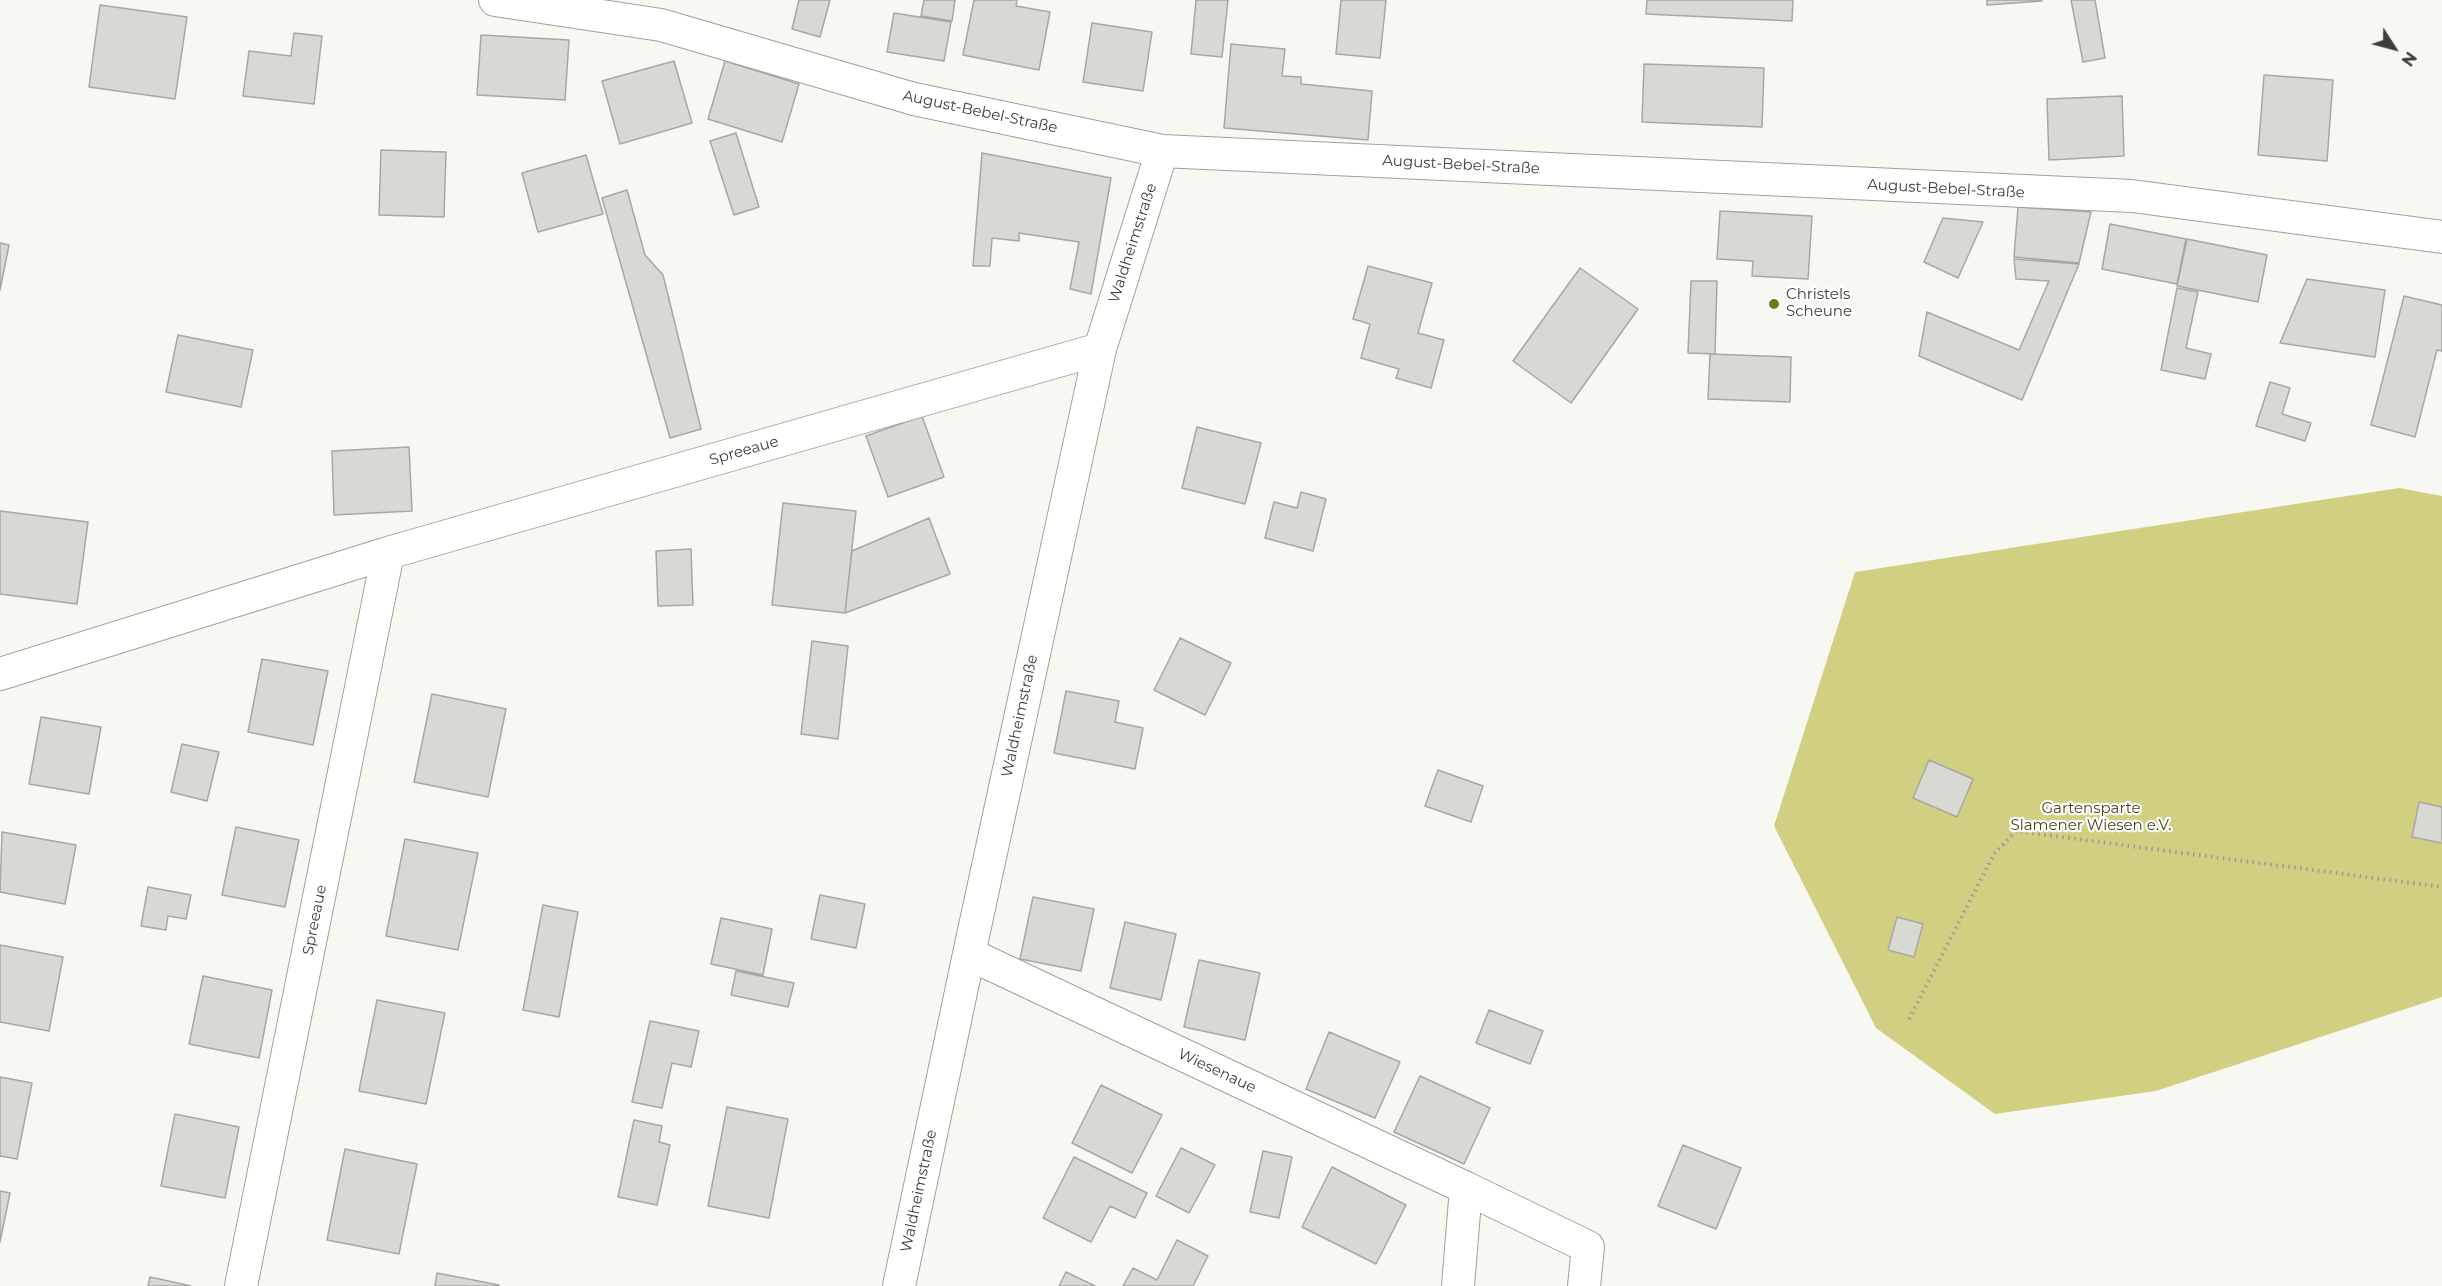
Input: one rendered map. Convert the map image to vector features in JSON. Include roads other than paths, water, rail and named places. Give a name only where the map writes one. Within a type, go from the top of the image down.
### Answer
[{"type":"street","name":"August-Bebel-Straße","points":[[495,0],[661,25],[914,99],[1162,151],[2132,196],[2442,237]]},
{"type":"street","name":"Waldheimstraße","points":[[900,1286],[1100,348],[1162,151]]},
{"type":"street","name":"Spreeaue","points":[[0,674],[388,553],[1100,348]]},
{"type":"street","name":"Spreeaue","points":[[241,1286],[388,553]]},
{"type":"street","name":"Wiesenaue","points":[[969,954],[1588,1247],[1584,1286]]},
{"type":"street","points":[[1458,1286],[1466,1188]]},
{"type":"place","name":"Christels Scheune","points":[[1774,304]]},
{"type":"park label","name":"Gartensparte Slamener Wiesen e.V.","points":[[2091,818]]}]
